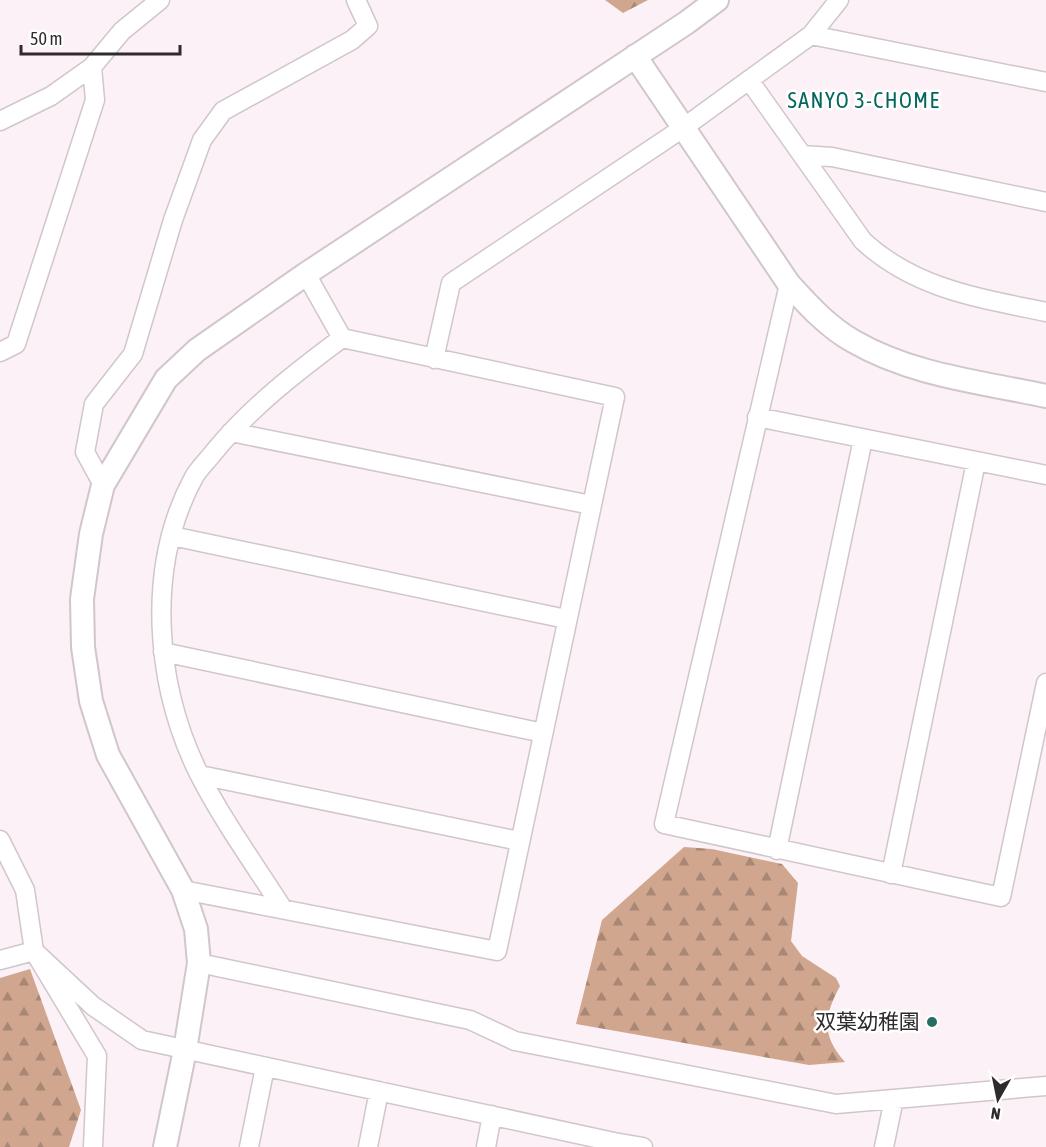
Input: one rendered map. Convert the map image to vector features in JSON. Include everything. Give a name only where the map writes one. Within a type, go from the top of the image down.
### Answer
[{"type":"street","points":[[0,121],[51,96],[92,67],[122,31],[160,0]]},
{"type":"street","points":[[103,485],[85,452],[94,404],[133,354],[173,220],[202,140],[223,111],[352,40],[368,26],[356,0]]},
{"type":"street","points":[[434,359],[451,283],[683,128],[811,35],[839,0]]},
{"type":"street","points":[[165,1147],[185,1050],[199,963],[196,930],[183,890],[108,755],[91,701],[83,647],[82,599],[91,534],[103,485],[166,379],[197,350],[306,274],[635,56],[711,2]]},
{"type":"street","points":[[811,35],[1046,82]]},
{"type":"street","points":[[635,56],[789,284],[816,313],[852,340],[891,361],[1046,396]]},
{"type":"street","points":[[0,351],[16,344],[56,222],[95,100],[92,67]]},
{"type":"street","points":[[749,80],[863,241],[884,260],[915,277],[961,294],[1046,312]]},
{"type":"street","points":[[802,156],[832,157],[1046,202]]},
{"type":"street","points":[[183,890],[497,951],[615,397],[342,338],[306,274]]},
{"type":"street","points":[[789,284],[664,824],[1001,897],[1046,683]]},
{"type":"street","points":[[283,909],[200,775],[179,725],[163,652],[160,611],[172,536],[195,476],[231,432],[275,388],[342,338]]},
{"type":"street","points":[[757,417],[1046,475]]},
{"type":"street","points":[[231,432],[591,505]]},
{"type":"street","points":[[777,850],[863,439]]},
{"type":"street","points":[[891,874],[976,462]]},
{"type":"street","points":[[172,536],[566,619]]},
{"type":"street","points":[[163,652],[543,733]]},
{"type":"street","points":[[200,775],[519,841]]},
{"type":"street","points":[[0,840],[25,890],[34,951],[97,1056],[93,1147]]},
{"type":"street","points":[[0,960],[34,951]]},
{"type":"street","points":[[34,951],[93,1006],[142,1040],[379,1090],[614,1144],[643,1147]]},
{"type":"street","points":[[199,963],[470,1020],[515,1041],[836,1104],[1046,1086]]},
{"type":"street","points":[[249,1147],[265,1067]]},
{"type":"street","points":[[368,1147],[379,1090]]},
{"type":"street","points":[[885,1147],[894,1099]]},
{"type":"street","points":[[486,1147],[492,1115]]},
{"type":"green space","points":[[605,0],[648,0],[623,13]]},
{"type":"green space","points":[[684,847],[712,849],[782,864],[798,883],[791,941],[802,956],[836,978],[840,986],[828,1016],[828,1025],[832,1043],[845,1062],[809,1065],[576,1024],[602,920]]},
{"type":"green space","points":[[30,969],[81,1110],[69,1147],[0,1147],[0,978]]},
{"type":"place","name":"双葉幼稚園","points":[[932,1022]]},
{"type":"district","name":"SANYO 3-CHOME","points":[[864,100]]}]
